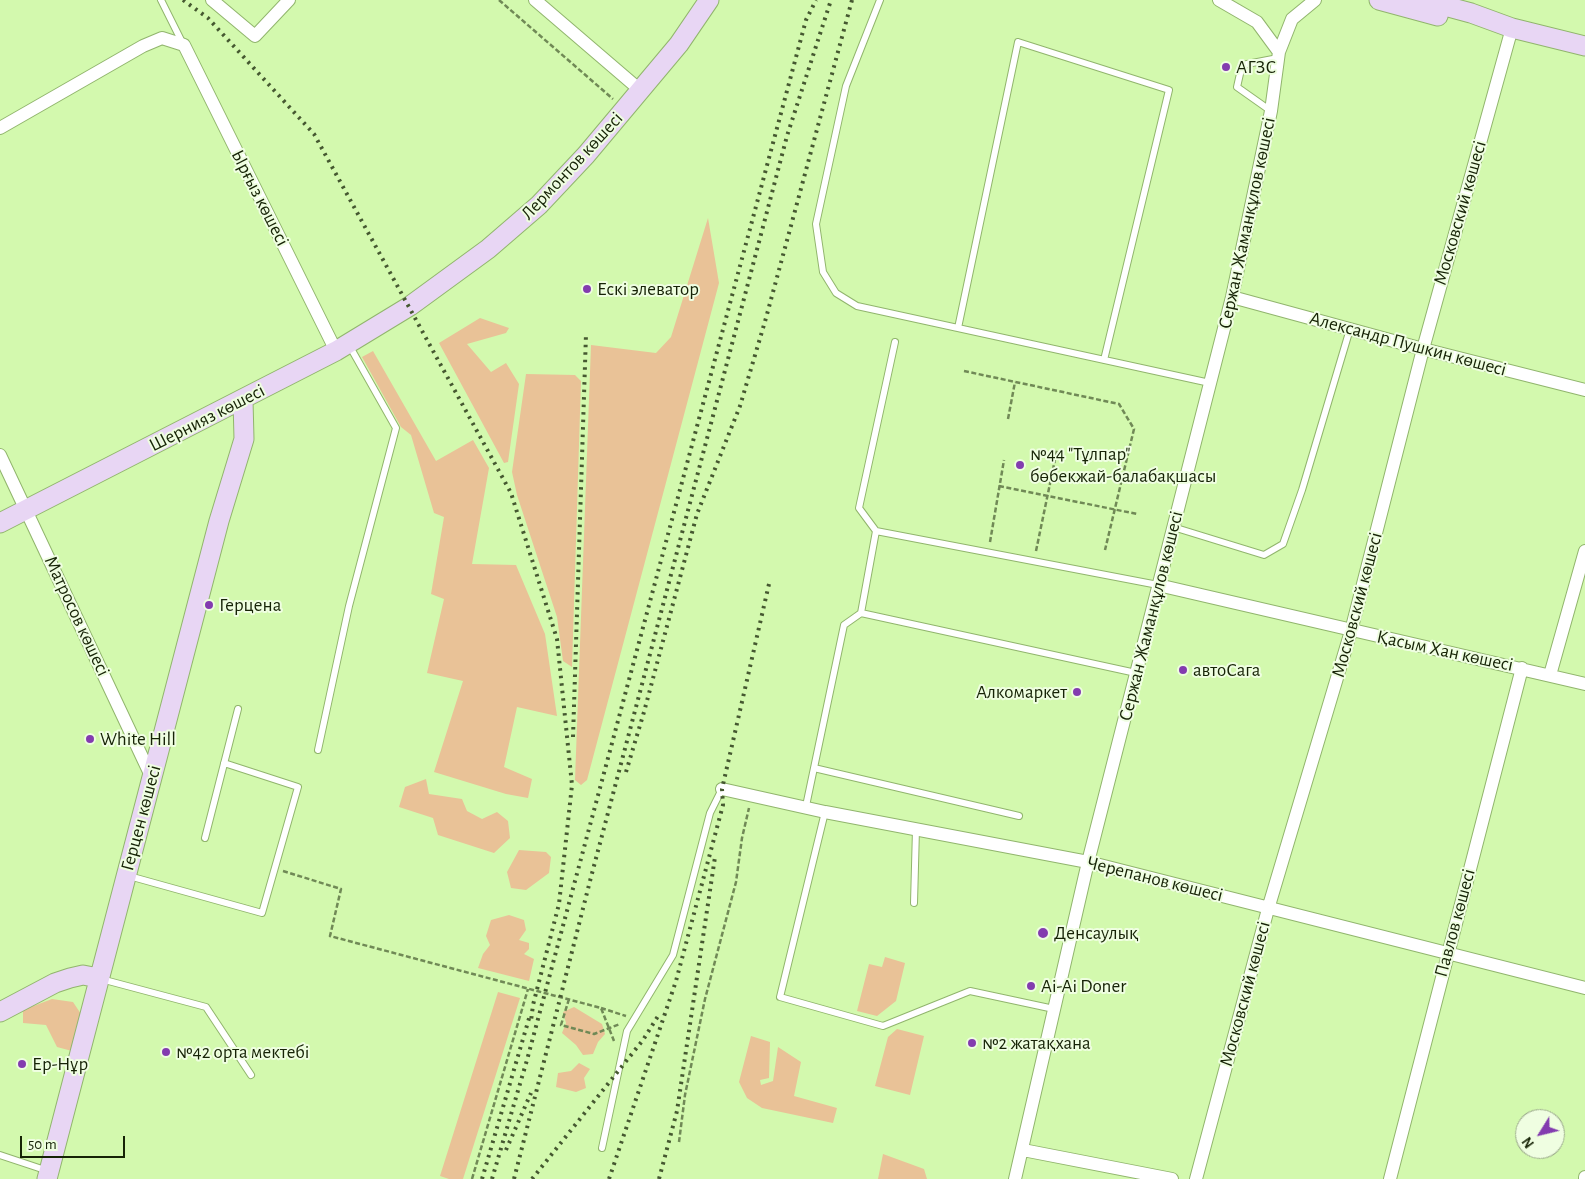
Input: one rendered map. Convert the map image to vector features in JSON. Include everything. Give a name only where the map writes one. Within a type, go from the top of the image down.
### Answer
[{"type":"street","points":[[212,0],[255,36],[289,0]]},
{"type":"street","points":[[535,0],[640,90]]},
{"type":"street","name":"Лермонтов көшесі","points":[[410,306],[488,250],[539,205],[626,110],[640,90],[679,44],[709,0]]},
{"type":"street","points":[[1219,0],[1258,22],[1279,55]]},
{"type":"street","name":"Сержан Жаманқұлов көшесі","points":[[1015,1179],[1088,862],[1232,297],[1271,111],[1279,55],[1292,19],[1307,4],[1316,0]]},
{"type":"street","points":[[1378,0],[1468,24],[1512,28]]},
{"type":"street","points":[[1423,0],[1471,13],[1512,28],[1585,46]]},
{"type":"street","name":"Московский көшесі","points":[[1196,1179],[1268,908],[1352,630],[1423,349],[1512,28]]},
{"type":"street","points":[[0,128],[143,46],[162,38],[184,45]]},
{"type":"street","name":"Ырғыз көшесі","points":[[184,45],[342,347]]},
{"type":"street","name":"Александр Пушкин көшесі","points":[[1232,297],[1350,330],[1585,390]]},
{"type":"street","name":"Шернияз көшесі","points":[[0,523],[243,400],[342,347],[410,306]]},
{"type":"street","name":"Герцен көшесі","points":[[48,1175],[219,521],[244,439],[243,400]]},
{"type":"street","name":"Матросов көшесі","points":[[0,455],[152,778]]},
{"type":"street","points":[[1550,675],[1585,551]]},
{"type":"street","name":"Қасым Хан көшесі","points":[[1158,585],[1585,684]]},
{"type":"street","name":"Павлов көшесі","points":[[1390,1179],[1447,952],[1522,668]]},
{"type":"street","name":"Черепанов көшесі","points":[[722,789],[806,806],[825,812],[1088,862],[1585,988]]},
{"type":"street","points":[[0,1012],[55,983],[83,975],[98,978]]},
{"type":"street","points":[[1023,1150],[1172,1179]]},
{"type":"lane","points":[[161,0],[184,45]]},
{"type":"lane","points":[[880,0],[846,86],[816,224],[822,272],[836,293],[857,306],[1210,382]]},
{"type":"lane","points":[[958,328],[1018,42],[1169,90],[1104,360]]},
{"type":"lane","points":[[1271,111],[1237,87],[1242,65],[1279,55]]},
{"type":"lane","points":[[1173,526],[1264,556],[1283,544],[1302,490],[1350,330]]},
{"type":"lane","points":[[894,342],[859,508],[876,531],[1158,585]]},
{"type":"lane","points":[[318,750],[349,606],[396,428],[342,347]]},
{"type":"lane","points":[[806,806],[844,625],[861,613],[876,531]]},
{"type":"lane","points":[[861,613],[1136,673]]},
{"type":"lane","points":[[205,838],[238,709]]},
{"type":"lane","points":[[125,875],[262,913],[298,786],[224,763]]},
{"type":"lane","points":[[814,768],[1019,816]]},
{"type":"lane","points":[[602,1148],[627,1031],[673,955],[710,813],[722,789]]},
{"type":"lane","points":[[825,812],[780,997],[883,1026],[970,991],[1054,1009]]},
{"type":"lane","points":[[914,903],[916,829]]},
{"type":"lane","points":[[98,978],[206,1007],[251,1075]]},
{"type":"lane","points":[[0,1155],[48,1175]]},
{"type":"path","points":[[500,0],[626,110]]},
{"type":"path","points":[[964,371],[1119,404],[1134,429],[1105,550]]},
{"type":"path","points":[[1008,419],[1015,382]]},
{"type":"path","points":[[1026,549],[1036,551],[1057,450]]},
{"type":"path","points":[[990,542],[1004,460]]},
{"type":"path","points":[[1000,486],[1137,514]]},
{"type":"path","points":[[981,540],[999,544]]},
{"type":"path","points":[[679,1142],[686,1095],[705,999],[736,882],[742,838],[752,796]]},
{"type":"path","points":[[275,869],[341,889],[330,936],[569,999],[628,1017],[610,1030],[594,1034],[562,1025],[569,999]]},
{"type":"path","points":[[472,1179],[528,989]]},
{"type":"path","points":[[601,1008],[621,1058]]},
{"type":"shaded area","points":[[708,218],[719,283],[587,780],[581,785],[575,780],[591,345],[656,353],[671,337]]},
{"type":"shaded area","points":[[480,318],[509,328],[506,333],[467,344],[491,372],[506,363],[519,384],[508,462],[504,463],[439,343]]},
{"type":"shaded area","points":[[373,351],[436,461],[473,440],[489,468],[472,564],[516,565],[545,634],[557,716],[517,707],[504,767],[532,779],[528,798],[506,794],[434,772],[463,681],[427,673],[444,599],[431,594],[444,517],[434,513],[411,435],[401,427],[362,357]]},
{"type":"shaded area","points":[[526,374],[575,375],[581,381],[572,667],[563,661],[557,617],[517,495],[512,472]]},
{"type":"shaded area","points":[[426,779],[429,794],[462,799],[467,811],[482,819],[497,812],[508,821],[510,838],[494,853],[438,835],[433,818],[399,807],[405,787]]},
{"type":"shaded area","points":[[519,850],[546,852],[551,857],[549,873],[526,890],[511,888],[507,872]]},
{"type":"shaded area","points":[[509,915],[524,920],[526,930],[519,940],[529,943],[529,949],[524,954],[534,959],[529,981],[478,968],[483,954],[490,945],[486,936],[491,920]]},
{"type":"shaded area","points":[[885,957],[905,963],[896,1001],[877,1016],[857,1011],[869,964],[882,967]]},
{"type":"shaded area","points":[[498,992],[520,998],[463,1179],[449,1179],[440,1176]]},
{"type":"shaded area","points":[[52,999],[73,1002],[81,1014],[72,1051],[57,1047],[46,1025],[23,1023],[23,1010]]},
{"type":"shaded area","points":[[574,1007],[602,1024],[605,1034],[598,1042],[593,1054],[583,1055],[576,1045],[562,1033],[566,1023],[563,1012]]},
{"type":"shaded area","points":[[897,1029],[924,1036],[910,1095],[875,1086],[888,1037]]},
{"type":"shaded area","points":[[751,1036],[770,1042],[769,1078],[760,1080],[761,1085],[773,1081],[778,1047],[801,1062],[794,1096],[837,1108],[833,1123],[762,1108],[747,1098],[739,1082]]},
{"type":"shaded area","points":[[579,1063],[590,1069],[584,1078],[586,1088],[576,1092],[556,1087],[558,1073],[571,1071]]},
{"type":"shaded area","points":[[883,1154],[924,1169],[927,1179],[878,1179]]},
{"type":"railway","points":[[183,0],[208,18],[314,134],[511,493],[557,639],[572,785],[559,904],[533,1005],[531,1021]]},
{"type":"railway","points":[[492,1179],[527,1060],[806,20],[816,0]]},
{"type":"railway","points":[[514,1179],[590,881],[787,136],[831,0]]},
{"type":"railway","points":[[626,772],[697,514],[740,406],[766,318],[852,0]]},
{"type":"railway","points":[[573,737],[586,334]]},
{"type":"railway","points":[[609,1179],[676,981],[723,805],[722,789],[769,584]]},
{"type":"railway","points":[[659,1179],[677,1111],[715,857]]},
{"type":"railway","points":[[532,1179],[643,1040],[660,1013]]},
{"type":"railway","points":[[482,1179],[530,1015]]},
{"type":"railway","points":[[506,1150],[531,1093]]},
{"type":"place","name":"АГЗС","points":[[1226,67]]},
{"type":"place","name":"Ескі элеватор","points":[[587,289]]},
{"type":"place","name":"№44 \"Тұлпар\" бөбекжай-балабақшасы","points":[[1020,465]]},
{"type":"place","name":"Герцена","points":[[209,605]]},
{"type":"place","name":"автоСага","points":[[1183,670]]},
{"type":"place","name":"Алкомаркет","points":[[1077,692]]},
{"type":"place","name":"White Hill","points":[[90,739]]},
{"type":"place","name":"Денсаулық","points":[[1043,933]]},
{"type":"place","name":"Ai-Ai Doner","points":[[1031,986]]},
{"type":"place","name":"№2 жатақхана","points":[[972,1043]]},
{"type":"place","name":"№42 орта мектебі","points":[[166,1052]]},
{"type":"place","name":"Ер-Нұр","points":[[22,1064]]}]
